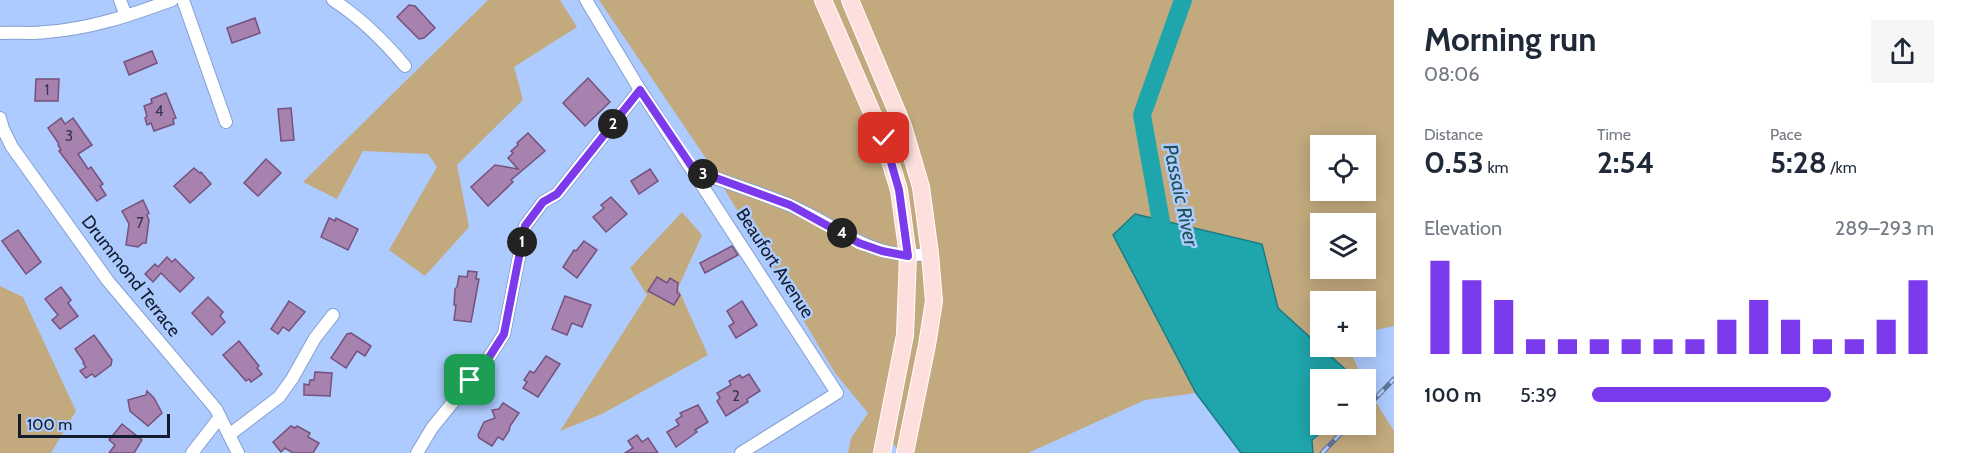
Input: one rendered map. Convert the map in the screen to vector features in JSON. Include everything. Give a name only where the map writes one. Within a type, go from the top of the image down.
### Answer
[{"type":"main road","points":[[823,0],[884,138],[899,190],[908,256],[904,335],[882,453]]},
{"type":"main road","points":[[850,0],[903,126],[921,187],[930,254],[934,301],[905,453]]},
{"type":"street","points":[[120,0],[126,16]]},
{"type":"street","points":[[0,33],[74,29],[126,16],[171,0]]},
{"type":"street","points":[[183,0],[226,122]]},
{"type":"street","points":[[333,0],[361,21],[405,66]]},
{"type":"street","name":"Beaufort Avenue","points":[[586,0],[640,90],[837,393],[741,453]]},
{"type":"street","points":[[417,453],[432,428],[488,359],[504,334],[525,226],[543,202],[557,194],[640,90]]},
{"type":"street","name":"Drummond Terrace","points":[[0,118],[12,147],[108,281],[194,382],[220,417],[238,453]]},
{"type":"street","points":[[694,170],[790,205],[859,243],[882,251],[908,256],[930,254]]},
{"type":"street","points":[[229,435],[279,397],[315,338],[333,315]]},
{"type":"street","points":[[192,453],[220,417]]},
{"type":"shaded area","points":[[488,0],[560,0],[577,27],[514,67],[523,100],[457,165],[469,227],[425,276],[389,250],[437,167],[428,154],[363,151],[337,199],[303,182]]},
{"type":"shaded area","points":[[599,0],[1394,0],[1394,326],[1376,330],[1376,291],[1310,291],[1310,337],[1278,308],[1262,244],[1124,230],[1196,393],[1145,400],[1028,453],[901,453],[880,428],[874,453],[848,453],[851,438],[868,413],[835,373],[707,160]]},
{"type":"shaded area","points":[[682,212],[702,235],[678,288],[708,355],[602,414],[560,431],[647,295],[630,268]]},
{"type":"shaded area","points":[[1135,214],[1262,244],[1278,308],[1310,337],[1310,357],[1332,357],[1345,369],[1310,369],[1310,435],[1318,435],[1312,440],[1313,453],[1241,453],[1196,393],[1113,235]]},
{"type":"shaded area","points":[[0,286],[23,297],[76,411],[51,453],[0,453]]},
{"type":"shaded area","points":[[1332,357],[1353,357],[1358,369],[1345,369]]},
{"type":"shaded area","points":[[1376,402],[1394,431],[1394,453],[1313,453],[1312,441],[1319,435],[1376,435]]},
{"type":"building","points":[[409,5],[415,6],[435,28],[424,38],[419,39],[397,17]]},
{"type":"building","points":[[255,18],[260,33],[232,43],[227,28]]},
{"type":"building","points":[[152,51],[157,63],[129,75],[124,62]]},
{"type":"building","points":[[588,78],[610,102],[585,126],[563,103]]},
{"type":"building","points":[[36,79],[59,79],[58,101],[35,101]]},
{"type":"building","points":[[166,93],[176,118],[173,119],[174,124],[154,131],[151,123],[147,125],[144,106],[152,103],[151,99]]},
{"type":"building","points":[[291,108],[294,140],[281,141],[278,109]]},
{"type":"building","points":[[61,118],[65,124],[73,118],[92,145],[78,154],[88,169],[91,167],[103,184],[100,186],[106,195],[97,201],[59,151],[61,150],[59,144],[48,128]]},
{"type":"building","points":[[528,133],[545,151],[511,180],[513,182],[488,206],[471,187],[495,165],[518,169],[508,158],[513,153],[511,151],[518,145],[517,143]]},
{"type":"building","points":[[266,159],[281,173],[258,196],[244,183]]},
{"type":"building","points":[[194,168],[201,172],[211,184],[190,203],[174,186]]},
{"type":"building","points":[[650,169],[658,181],[639,194],[631,181]]},
{"type":"building","points":[[611,197],[627,214],[606,232],[593,217],[604,208],[601,205]]},
{"type":"building","points":[[143,200],[149,213],[146,243],[138,247],[126,245],[129,224],[122,211]]},
{"type":"building","points":[[329,218],[335,221],[336,218],[358,229],[348,250],[321,237]]},
{"type":"building","points":[[18,230],[41,262],[26,274],[2,241]]},
{"type":"building","points":[[584,241],[597,250],[577,278],[563,267],[574,250],[576,251]]},
{"type":"building","points":[[732,246],[738,255],[705,273],[700,263]]},
{"type":"building","points":[[167,257],[172,262],[175,259],[194,278],[180,292],[161,273],[153,282],[145,274],[155,264],[158,267]]},
{"type":"building","points":[[468,271],[477,272],[476,279],[479,279],[471,322],[454,320],[455,289],[459,276],[467,277]]},
{"type":"building","points":[[657,277],[667,283],[670,278],[678,283],[677,292],[680,295],[674,305],[648,291]]},
{"type":"building","points":[[61,287],[71,300],[68,303],[78,316],[60,329],[52,320],[58,315],[45,299]]},
{"type":"building","points":[[565,296],[591,305],[582,327],[572,323],[567,335],[552,329]]},
{"type":"building","points":[[208,297],[223,312],[220,316],[225,322],[212,335],[192,313]]},
{"type":"building","points":[[289,301],[305,312],[289,331],[283,327],[278,334],[271,329]]},
{"type":"building","points":[[742,301],[757,325],[736,338],[729,326],[734,323],[727,311]]},
{"type":"building","points":[[351,333],[371,346],[365,356],[357,351],[346,368],[331,358],[347,334]]},
{"type":"building","points":[[94,335],[112,360],[111,365],[95,377],[92,374],[86,378],[80,371],[86,367],[75,349]]},
{"type":"building","points":[[239,341],[259,366],[257,368],[262,374],[251,382],[249,379],[246,381],[223,355]]},
{"type":"building","points":[[546,356],[560,364],[538,397],[523,388],[527,382],[524,380],[530,371],[534,373]]},
{"type":"building","points":[[315,372],[332,373],[330,396],[304,395],[304,384],[309,385],[310,380],[314,380]]},
{"type":"building","points":[[749,374],[760,391],[726,416],[717,401],[720,398],[717,393],[731,385],[729,381],[740,375],[742,378]]},
{"type":"building","points":[[147,391],[154,398],[162,413],[148,426],[130,411],[128,400],[146,395]]},
{"type":"building","points":[[503,403],[519,413],[503,440],[498,437],[492,446],[478,435],[484,422],[495,418],[492,410],[499,409]]},
{"type":"building","points":[[698,405],[708,422],[676,447],[667,432],[679,425],[676,420],[682,416],[680,413]]},
{"type":"building","points":[[122,424],[142,440],[134,453],[109,453],[115,445],[109,440]]},
{"type":"building","points":[[291,426],[295,428],[297,426],[310,433],[308,437],[319,443],[313,453],[293,453],[285,448],[281,452],[273,442]]},
{"type":"building","points":[[637,435],[642,442],[648,438],[658,453],[625,453],[633,448],[628,441]]},
{"type":"waterway","name":"Passaic River","points":[[1165,244],[1142,115],[1183,0]]},
{"type":"railway","points":[[1376,398],[1394,379]]},
{"type":"railway","points":[[1322,453],[1339,435]]},
{"type":"route","points":[[470,380],[488,359],[504,334],[525,226],[543,202],[557,194],[640,90],[694,170],[790,205],[859,243],[882,251],[908,256],[899,190],[884,138]]}]
